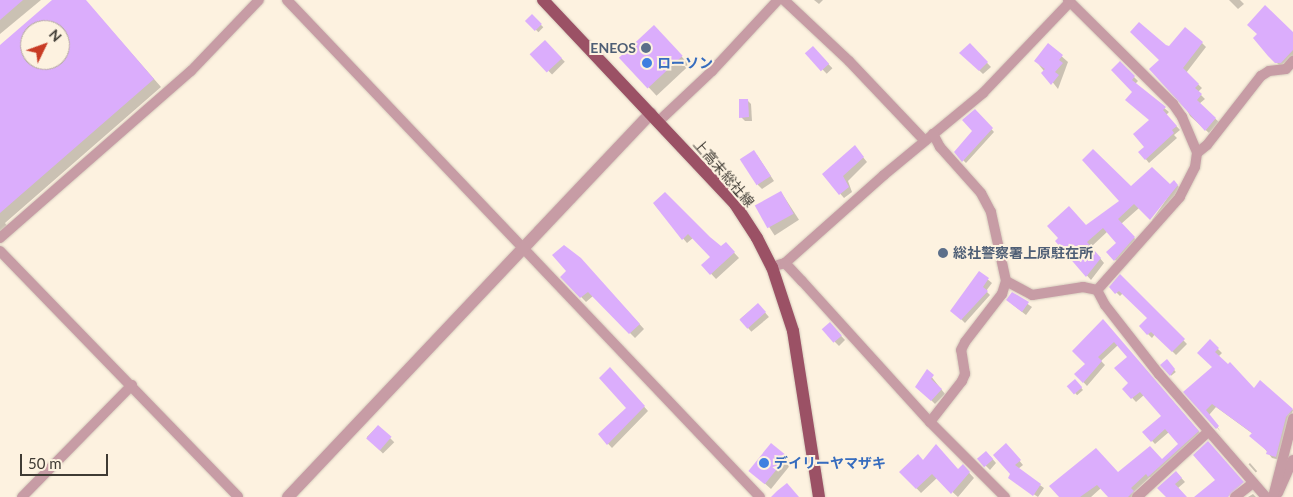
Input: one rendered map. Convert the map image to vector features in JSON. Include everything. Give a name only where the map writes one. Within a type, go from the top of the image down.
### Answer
[{"type":"main road","name":"上高末総社線","points":[[543,0],[735,204],[778,265],[793,331],[819,497]]},
{"type":"street","points":[[0,238],[191,71],[258,0]]},
{"type":"street","points":[[287,0],[760,497]]},
{"type":"street","points":[[288,497],[525,248],[655,117],[712,71],[778,0]]},
{"type":"street","points":[[784,0],[868,80],[925,141]]},
{"type":"street","points":[[1005,497],[778,265],[983,93],[1069,1],[1173,104],[1182,117],[1197,152],[1195,167],[1180,198],[1097,290]]},
{"type":"street","points":[[1197,152],[1207,145],[1261,76],[1286,68],[1293,61]]},
{"type":"street","points":[[930,422],[962,381],[965,374],[961,350],[1002,294],[1006,281],[991,212],[981,193],[940,147],[933,134]]},
{"type":"street","points":[[0,251],[132,385],[238,497]]},
{"type":"street","points":[[1006,281],[1032,296],[1083,286],[1097,290],[1123,329],[1208,432],[1266,497]]},
{"type":"street","points":[[22,497],[132,385]]},
{"type":"street","points":[[1274,497],[1293,419]]},
{"type":"street","points":[[1137,497],[1208,432]]},
{"type":"street","points":[[1274,497],[1293,460]]},
{"type":"street","points":[[1235,497],[1253,483]]},
{"type":"building","points":[[0,0],[23,0],[0,20]]},
{"type":"building","points":[[52,0],[86,0],[154,79],[0,213],[0,45],[20,28],[20,70],[70,70],[70,20],[29,20]]},
{"type":"building","points":[[1265,5],[1293,32],[1293,50],[1281,63],[1275,63],[1268,56],[1253,38],[1257,34],[1247,25]]},
{"type":"building","points":[[532,14],[542,24],[535,31],[525,21]]},
{"type":"building","points":[[1139,22],[1169,46],[1185,27],[1203,42],[1183,68],[1199,84],[1195,88],[1202,94],[1197,100],[1216,118],[1205,131],[1149,69],[1159,60],[1130,32]]},
{"type":"building","points":[[654,25],[683,56],[648,88],[619,58]]},
{"type":"building","points":[[545,40],[562,58],[547,73],[530,54]]},
{"type":"building","points":[[970,43],[988,62],[979,71],[959,53]]},
{"type":"building","points":[[1048,43],[1063,55],[1059,60],[1063,63],[1055,72],[1059,75],[1051,85],[1041,73],[1045,69],[1034,61]]},
{"type":"building","points":[[813,46],[829,64],[821,71],[805,53]]},
{"type":"building","points":[[1120,61],[1135,76],[1132,80],[1166,107],[1163,110],[1177,126],[1172,130],[1174,133],[1145,160],[1138,152],[1144,147],[1133,134],[1149,120],[1125,100],[1132,92],[1111,70]]},
{"type":"building","points":[[739,99],[748,99],[749,117],[739,118]]},
{"type":"building","points":[[975,109],[993,128],[962,162],[954,152],[972,131],[962,120]]},
{"type":"building","points":[[855,145],[864,157],[843,176],[849,187],[839,195],[822,174]]},
{"type":"building","points":[[1093,149],[1131,186],[1152,167],[1170,184],[1174,180],[1178,185],[1150,220],[1134,204],[1118,219],[1135,237],[1114,261],[1106,252],[1116,243],[1103,228],[1087,242],[1101,258],[1086,277],[1055,241],[1058,238],[1047,226],[1069,206],[1086,225],[1119,201],[1082,160]]},
{"type":"building","points":[[754,150],[771,176],[757,185],[740,159]]},
{"type":"building","points":[[781,191],[794,214],[767,228],[755,206]]},
{"type":"building","points":[[665,192],[710,237],[721,246],[726,242],[735,252],[710,275],[701,265],[710,257],[688,234],[682,240],[653,203]]},
{"type":"building","points":[[564,245],[581,258],[640,324],[629,334],[588,292],[580,298],[560,277],[566,271],[552,255]]},
{"type":"building","points":[[979,271],[989,278],[983,287],[988,291],[961,320],[950,311]]},
{"type":"building","points":[[1120,274],[1185,339],[1172,352],[1151,332],[1147,335],[1139,326],[1147,318],[1119,291],[1115,294],[1109,287]]},
{"type":"building","points":[[1012,292],[1029,302],[1022,312],[1006,300]]},
{"type":"building","points":[[758,303],[766,312],[747,329],[739,320]]},
{"type":"building","points":[[1103,319],[1199,431],[1148,477],[1146,474],[1131,488],[1134,491],[1128,497],[1108,497],[1097,485],[1080,497],[1059,497],[1049,486],[1096,448],[1118,472],[1150,446],[1162,459],[1178,444],[1165,429],[1151,442],[1142,432],[1161,416],[1140,392],[1131,399],[1122,389],[1128,383],[1114,368],[1127,357],[1114,342],[1098,357],[1102,361],[1083,383],[1074,374],[1085,364],[1072,351]]},
{"type":"building","points":[[830,322],[842,336],[834,343],[822,329]]},
{"type":"building","points":[[1210,339],[1219,348],[1215,352],[1228,364],[1230,362],[1254,388],[1260,380],[1293,409],[1286,417],[1276,457],[1266,454],[1267,451],[1249,436],[1252,433],[1212,404],[1206,410],[1219,426],[1216,429],[1183,392],[1212,367],[1197,353]]},
{"type":"building","points":[[1167,359],[1175,369],[1170,376],[1160,365]]},
{"type":"building","points":[[610,367],[645,406],[607,445],[598,434],[626,408],[599,378]]},
{"type":"building","points":[[927,369],[934,375],[931,379],[942,389],[931,401],[915,387]]},
{"type":"building","points":[[1075,379],[1082,387],[1074,395],[1067,386]]},
{"type":"building","points":[[378,425],[392,437],[380,450],[366,439]]},
{"type":"building","points":[[1208,441],[1244,482],[1228,497],[1194,497],[1215,480],[1193,455]]},
{"type":"building","points":[[771,443],[787,456],[765,484],[748,471]]},
{"type":"building","points":[[1006,443],[1021,460],[1015,465],[1041,484],[1033,496],[1008,478],[1010,474],[993,455]]},
{"type":"building","points":[[936,444],[958,469],[963,464],[970,472],[951,494],[932,474],[916,489],[899,472],[918,454],[923,460]]},
{"type":"building","points":[[986,451],[993,459],[984,467],[977,459]]},
{"type":"building","points":[[1176,471],[1182,478],[1175,484],[1187,497],[1166,497],[1157,488]]},
{"type":"building","points":[[787,483],[799,497],[771,497],[777,491]]},
{"type":"place","name":"ENEOS","points":[[646,48]]},
{"type":"place","name":"ローソン","points":[[647,63]]},
{"type":"place","name":"総社警察署上原駐在所","points":[[943,253]]},
{"type":"place","name":"デイリーヤマザキ","points":[[764,463]]}]
